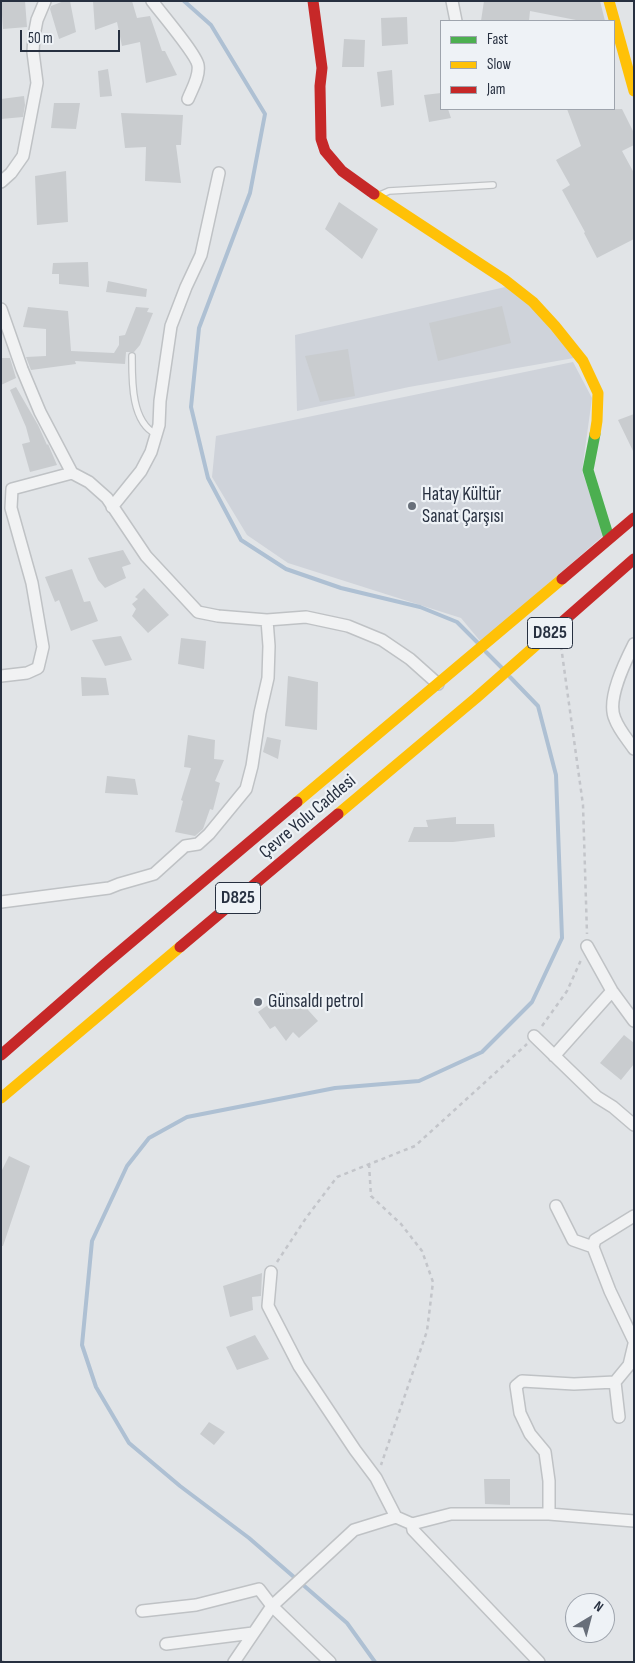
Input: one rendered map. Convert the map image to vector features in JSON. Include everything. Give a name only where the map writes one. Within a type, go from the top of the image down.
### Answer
[{"type":"main road","points":[[313,1],[322,68],[320,86],[321,138],[325,151],[342,171],[533,302],[556,326],[583,361],[598,394],[597,421],[588,470],[609,538]]},
{"type":"main road","points":[[609,1],[614,20]]},
{"type":"main road","points":[[615,23],[634,91]]},
{"type":"main road","points":[[609,538],[634,507]]},
{"type":"main road","name":"Çevre Yolu Caddesi","points":[[1,1055],[104,965],[634,518]]},
{"type":"main road","name":"Çevre Yolu Caddesi","points":[[1,1098],[476,698],[629,566],[634,559]]},
{"type":"street","points":[[1,182],[11,173],[23,156],[37,83],[33,52],[34,36],[37,20],[45,1]]},
{"type":"street","points":[[152,1],[190,51],[198,65],[196,80],[188,99]]},
{"type":"street","points":[[452,1],[456,20]]},
{"type":"street","points":[[112,507],[141,471],[151,452],[156,434],[171,326],[201,255],[219,173]]},
{"type":"street","points":[[1,309],[22,369],[40,412],[72,473],[89,482],[107,498],[146,556],[198,612],[218,616],[267,620],[306,618],[348,626],[382,640],[410,659],[438,684]]},
{"type":"street","points":[[1,676],[27,673],[38,668],[43,647],[32,583],[7,491],[72,473]]},
{"type":"street","points":[[1,902],[109,888],[154,874],[185,846],[198,844],[209,834],[246,789],[268,678],[269,646],[267,620]]},
{"type":"street","points":[[634,644],[621,670],[614,696],[614,718],[634,749]]},
{"type":"street","points":[[587,946],[612,991],[633,1020]]},
{"type":"street","points":[[554,1056],[612,991]]},
{"type":"street","points":[[534,1036],[596,1096],[634,1124]]},
{"type":"street","points":[[556,1206],[573,1240],[593,1247]]},
{"type":"street","points":[[549,1514],[549,1481],[545,1452],[530,1434],[520,1413],[516,1386],[522,1381],[574,1384],[614,1382],[630,1365],[634,1342],[610,1291],[593,1247],[596,1240],[634,1216]]},
{"type":"street","points":[[271,1272],[268,1306],[299,1366],[376,1478],[396,1517],[412,1524],[452,1514],[549,1514],[634,1521]]},
{"type":"street","points":[[614,1382],[619,1417]]},
{"type":"street","points":[[234,1662],[272,1606],[354,1530],[396,1517]]},
{"type":"street","points":[[412,1524],[413,1530],[538,1662]]},
{"type":"street","points":[[142,1611],[196,1605],[259,1588],[272,1606],[330,1662]]},
{"type":"street","points":[[166,1644],[253,1633]]},
{"type":"lane","points":[[378,197],[383,192],[389,190],[493,185]]},
{"type":"lane","points":[[132,356],[132,385],[135,401],[144,425],[156,434]]},
{"type":"path","points":[[271,1272],[306,1218],[337,1177],[415,1146],[534,1036],[567,992],[587,946],[583,805],[562,646]]},
{"type":"path","points":[[369,1164],[371,1196],[401,1224],[422,1251],[432,1282],[427,1331],[376,1478]]},
{"type":"shaded area","points":[[514,285],[574,358],[409,387],[297,411],[295,335]]},
{"type":"shaded area","name":"Hatay Kültür Sanat Çarşısı","points":[[573,362],[592,398],[582,471],[604,535],[481,642],[461,618],[288,563],[247,535],[212,477],[216,436]]},
{"type":"building","points":[[1,1],[25,1],[27,27],[3,29]]},
{"type":"building","points":[[64,1],[70,1],[76,32],[59,39],[50,9],[51,6]]},
{"type":"building","points":[[93,1],[132,1],[137,18],[150,16],[162,51],[165,51],[177,75],[146,83],[140,42],[122,46],[117,22],[95,30]]},
{"type":"building","points":[[484,1],[600,1],[605,20],[576,20],[530,11],[529,20],[481,20]]},
{"type":"building","points":[[407,17],[408,44],[382,46],[381,18]]},
{"type":"building","points":[[344,39],[365,40],[364,67],[342,67]]},
{"type":"building","points":[[108,69],[112,96],[100,97],[98,71]]},
{"type":"building","points":[[392,70],[394,105],[381,107],[377,72]]},
{"type":"building","points":[[440,93],[440,110],[448,110],[451,118],[429,122],[424,95]]},
{"type":"building","points":[[24,96],[23,117],[1,119],[1,99]]},
{"type":"building","points":[[54,103],[80,103],[76,129],[51,128]]},
{"type":"building","points":[[622,109],[634,133],[634,145],[622,151],[634,173],[634,239],[597,258],[562,190],[570,185],[556,160],[581,146],[567,110]]},
{"type":"building","points":[[121,113],[183,115],[181,145],[176,145],[181,183],[145,181],[146,147],[125,148]]},
{"type":"building","points":[[66,171],[68,222],[37,225],[35,176]]},
{"type":"building","points":[[339,202],[378,229],[362,259],[325,229]]},
{"type":"building","points":[[88,262],[89,287],[59,284],[59,274],[52,274],[53,263]]},
{"type":"building","points":[[108,281],[147,289],[146,297],[106,292]]},
{"type":"building","points":[[502,306],[511,343],[438,361],[429,323]]},
{"type":"building","points":[[28,307],[68,311],[71,351],[114,353],[119,345],[119,336],[125,335],[136,307],[149,308],[147,312],[153,313],[140,345],[134,352],[126,352],[125,364],[75,361],[76,364],[31,370],[26,357],[46,356],[46,329],[23,327]]},
{"type":"building","points":[[348,349],[355,396],[320,402],[305,356]]},
{"type":"building","points":[[1,358],[10,358],[16,378],[1,385]]},
{"type":"building","points":[[16,387],[48,444],[57,465],[30,472],[22,444],[30,442],[26,427],[10,390]]},
{"type":"building","points":[[634,414],[634,453],[618,420]]},
{"type":"building","points":[[123,550],[131,564],[122,567],[126,578],[105,588],[98,580],[88,558]]},
{"type":"building","points":[[72,569],[84,602],[90,601],[98,621],[71,631],[59,600],[55,602],[45,577]]},
{"type":"building","points":[[144,588],[169,615],[148,633],[132,616],[136,609],[132,604],[138,599],[135,597]]},
{"type":"building","points":[[121,636],[132,660],[105,666],[92,640]]},
{"type":"building","points":[[181,638],[206,641],[204,669],[178,664]]},
{"type":"building","points":[[288,676],[318,682],[317,730],[285,726]]},
{"type":"building","points":[[81,677],[106,678],[109,695],[82,696]]},
{"type":"building","points":[[188,735],[215,740],[214,759],[224,760],[215,781],[220,783],[213,810],[210,809],[203,829],[195,836],[175,832],[183,801],[181,800],[191,768],[184,767]]},
{"type":"building","points":[[267,737],[281,740],[278,759],[263,752]]},
{"type":"building","points":[[107,776],[135,779],[138,795],[105,793]]},
{"type":"building","points":[[456,817],[456,824],[494,824],[495,837],[453,842],[408,842],[414,827],[428,827],[426,820]]},
{"type":"building","points":[[286,992],[297,1004],[300,1001],[318,1021],[299,1038],[293,1032],[286,1041],[275,1026],[270,1029],[258,1012]]},
{"type":"building","points":[[624,1035],[634,1043],[634,1064],[621,1080],[600,1063]]},
{"type":"building","points":[[9,1156],[30,1166],[3,1246],[1,1246],[1,1172]]},
{"type":"building","points":[[262,1273],[261,1296],[252,1297],[253,1310],[230,1317],[223,1286]]},
{"type":"building","points":[[255,1335],[269,1359],[237,1370],[226,1347]]},
{"type":"building","points":[[209,1422],[225,1432],[214,1445],[200,1434]]},
{"type":"building","points":[[484,1479],[510,1479],[510,1505],[485,1504]]},
{"type":"waterway","points":[[184,1],[211,25],[265,114],[250,193],[199,328],[191,407],[208,478],[241,540],[286,569],[341,588],[420,607],[457,622],[478,643]]},
{"type":"waterway","points":[[486,652],[502,668]]},
{"type":"waterway","points":[[375,1662],[347,1623],[249,1538],[180,1486],[129,1443],[96,1387],[82,1345],[92,1241],[127,1166],[149,1138],[187,1117],[335,1088],[419,1081],[482,1052],[532,1002],[562,938],[556,775],[538,706],[510,677]]},
{"type":"traffic: fast","points":[[595,434],[588,470],[609,538]]},
{"type":"traffic: slow","points":[[609,1],[614,20]]},
{"type":"traffic: slow","points":[[615,23],[634,91]]},
{"type":"traffic: slow","points":[[374,194],[505,280],[533,302],[583,361],[598,393],[595,434]]},
{"type":"traffic: slow","points":[[297,802],[562,579]]},
{"type":"traffic: slow","points":[[338,814],[476,698],[552,631]]},
{"type":"traffic: slow","points":[[1,1098],[180,947]]},
{"type":"traffic: jam","points":[[313,1],[322,68],[320,86],[321,139],[325,151],[342,171],[374,194]]},
{"type":"traffic: jam","points":[[562,579],[634,518]]},
{"type":"traffic: jam","points":[[552,631],[634,559]]},
{"type":"traffic: jam","points":[[1,1055],[297,802]]},
{"type":"traffic: jam","points":[[180,947],[338,814]]},
{"type":"place","name":"Hatay Kültür Sanat Çarşısı","points":[[412,506]]},
{"type":"place","name":"Günsaldı petrol","points":[[258,1002]]}]
